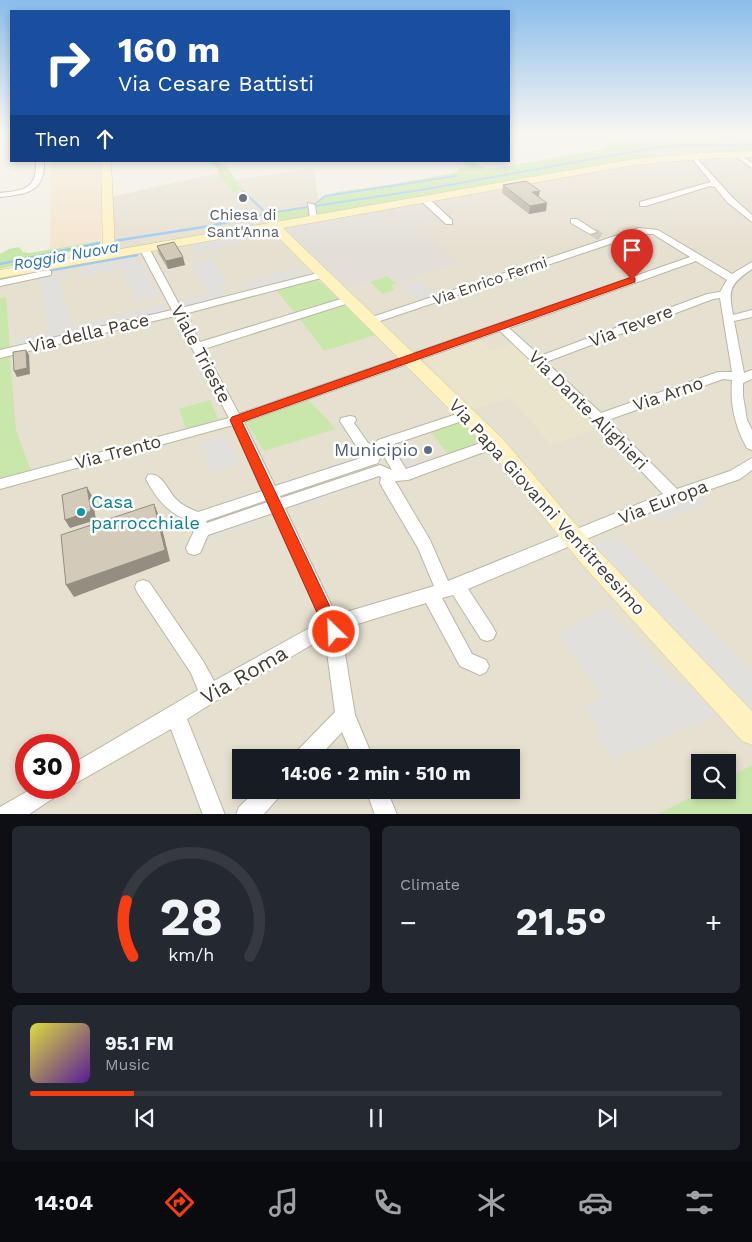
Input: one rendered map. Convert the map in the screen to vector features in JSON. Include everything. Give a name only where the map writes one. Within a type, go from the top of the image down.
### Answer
[{"type":"main road","points":[[106,172],[108,249]]},
{"type":"main road","points":[[0,274],[108,249],[137,249],[273,225],[312,211],[424,199],[577,172]]},
{"type":"main road","name":"Via Papa Giovanni Ventitreesimo","points":[[273,225],[494,443],[572,538],[752,731]]},
{"type":"street","points":[[0,195],[26,190],[35,185],[40,178],[40,172]]},
{"type":"street","points":[[706,172],[751,217]]},
{"type":"street","points":[[643,204],[710,184],[717,185]]},
{"type":"street","points":[[424,199],[449,222]]},
{"type":"street","points":[[574,221],[593,232]]},
{"type":"street","name":"Via Enrico Fermi","points":[[370,321],[605,239],[639,231],[655,232],[733,279]]},
{"type":"street","name":"Viale Trieste","points":[[137,249],[178,312],[236,420],[332,624],[345,715],[359,749]]},
{"type":"street","name":"Via Trento","points":[[0,484],[236,420],[698,257]]},
{"type":"street","name":"Via Enrico Fermi","points":[[708,263],[726,268],[749,267]]},
{"type":"street","points":[[749,267],[733,279],[726,287],[724,295],[738,379],[741,420],[752,444]]},
{"type":"street","points":[[0,283],[48,273]]},
{"type":"street","name":"Via della Pace","points":[[0,354],[178,312],[322,275]]},
{"type":"street","name":"Via Tevere","points":[[539,361],[711,296],[724,295]]},
{"type":"street","points":[[197,347],[348,300]]},
{"type":"street","points":[[729,318],[740,318],[752,313]]},
{"type":"street","name":"Via Dante Alighieri","points":[[501,326],[599,418],[674,496]]},
{"type":"street","points":[[738,379],[752,374]]},
{"type":"street","name":"Via Arno","points":[[599,418],[722,375],[738,379]]},
{"type":"street","points":[[384,462],[467,415]]},
{"type":"street","points":[[350,420],[346,421],[363,446],[384,462],[387,483],[426,545],[444,591],[466,660],[480,666]]},
{"type":"street","points":[[200,525],[384,462],[494,443]]},
{"type":"street","name":"Via Europa","points":[[572,538],[674,496],[735,475],[752,463]]},
{"type":"street","points":[[153,478],[171,506],[200,525]]},
{"type":"street","points":[[194,548],[200,525]]},
{"type":"street","name":"Via Roma","points":[[80,771],[210,693],[332,624],[444,591],[572,538]]},
{"type":"street","points":[[143,587],[197,667],[210,693]]},
{"type":"street","points":[[444,591],[487,633]]},
{"type":"street","points":[[176,715],[214,814]]},
{"type":"street","points":[[313,749],[345,715]]},
{"type":"street","points":[[8,814],[33,799]]},
{"type":"street","points":[[253,812],[264,799]]},
{"type":"street","points":[[380,799],[386,814]]},
{"type":"shaded area","points":[[51,172],[102,172],[101,241],[50,249]]},
{"type":"shaded area","points":[[286,172],[314,172],[319,204],[317,206],[270,214],[273,221],[345,290],[388,276],[459,263],[412,224],[424,202],[592,172],[752,172],[752,814],[0,814],[0,278],[117,257],[111,197],[218,173],[234,193],[242,189],[235,180]]},
{"type":"shaded area","points":[[424,202],[441,218],[412,224],[460,263],[395,283],[388,276],[345,290],[282,227]]},
{"type":"shaded area","points":[[260,230],[264,235],[196,254],[191,246]]},
{"type":"shaded area","points":[[138,256],[159,296],[137,301],[122,268],[83,277],[80,266]]},
{"type":"shaded area","points":[[210,259],[228,283],[220,286],[226,296],[188,306],[184,299],[209,292],[191,264]]},
{"type":"shaded area","points":[[296,268],[305,276],[248,291],[242,283]]},
{"type":"shaded area","points":[[68,272],[69,276],[59,279],[72,326],[162,304],[166,312],[16,348],[15,340],[50,331],[39,279]]},
{"type":"shaded area","points":[[417,281],[435,295],[420,301],[402,286]]},
{"type":"shaded area","points":[[478,338],[492,351],[513,343],[599,428],[552,445],[510,398],[472,410],[423,358]]},
{"type":"shaded area","points":[[225,435],[239,464],[212,473],[200,443]]},
{"type":"shaded area","points":[[402,442],[418,467],[408,470],[392,445]]},
{"type":"shaded area","points":[[364,454],[379,478],[297,508],[285,481]]},
{"type":"shaded area","points":[[253,491],[265,519],[202,542],[193,512]]},
{"type":"shaded area","points":[[700,494],[708,503],[660,521],[652,512]]},
{"type":"shaded area","points":[[615,535],[752,670],[752,715],[591,548]]},
{"type":"shaded area","points":[[606,607],[679,687],[685,682],[716,716],[612,759],[598,737],[602,734],[585,707],[602,696],[559,633]]},
{"type":"green space","points":[[230,172],[242,189],[234,193],[218,173]]},
{"type":"green space","points":[[457,172],[565,172],[278,221],[273,221],[270,214],[316,206],[319,204],[319,199],[337,192]]},
{"type":"green space","points":[[101,241],[98,245],[0,269],[0,254],[9,249],[19,247],[23,252],[29,253]]},
{"type":"green space","points":[[387,276],[396,284],[391,286],[395,290],[383,294],[370,282]]},
{"type":"green space","points":[[318,280],[339,299],[295,313],[276,290]]},
{"type":"green space","points":[[6,297],[10,348],[0,350],[0,298]]},
{"type":"green space","points":[[345,305],[375,335],[324,351],[300,319]]},
{"type":"green space","points":[[10,356],[16,430],[31,471],[0,480],[0,359]]},
{"type":"green space","points":[[210,400],[218,419],[186,430],[179,409]]},
{"type":"green space","points":[[309,400],[336,429],[264,451],[246,422]]},
{"type":"green space","points":[[464,421],[485,443],[449,456],[431,432]]},
{"type":"green space","points":[[752,765],[752,814],[658,814],[691,797],[691,799],[736,799],[736,774]]},
{"type":"building","points":[[526,181],[540,191],[532,192],[547,203],[530,206],[503,185]]},
{"type":"building","points":[[174,242],[183,257],[166,261],[157,246]]},
{"type":"building","points":[[26,350],[27,368],[14,371],[13,352]]},
{"type":"building","points":[[87,487],[91,511],[65,520],[62,495]]},
{"type":"building","points":[[154,504],[165,550],[66,585],[61,535]]},
{"type":"waterway","points":[[267,213],[427,189],[521,172]]},
{"type":"waterway","name":"Roggia Nuova","points":[[314,205],[325,196],[456,176]]},
{"type":"waterway","points":[[243,191],[266,213]]},
{"type":"waterway","points":[[114,241],[210,226],[267,213]]},
{"type":"waterway","points":[[262,214],[267,213]]},
{"type":"waterway","points":[[0,264],[99,243]]},
{"type":"waterway","name":"Roggia Nuova","points":[[47,271],[137,255]]},
{"type":"waterway","name":"Roggia Nuova","points":[[0,280],[9,278]]},
{"type":"tunnel","points":[[593,232],[601,237]]},
{"type":"place","name":"Chiesa di Sant'Anna","points":[[243,198]]},
{"type":"place","name":"Municipio","points":[[428,450]]},
{"type":"place","name":"Casa parrocchiale","points":[[81,512]]},
{"type":"route","points":[[334,632],[332,624],[302,564],[236,420],[632,280]]}]
